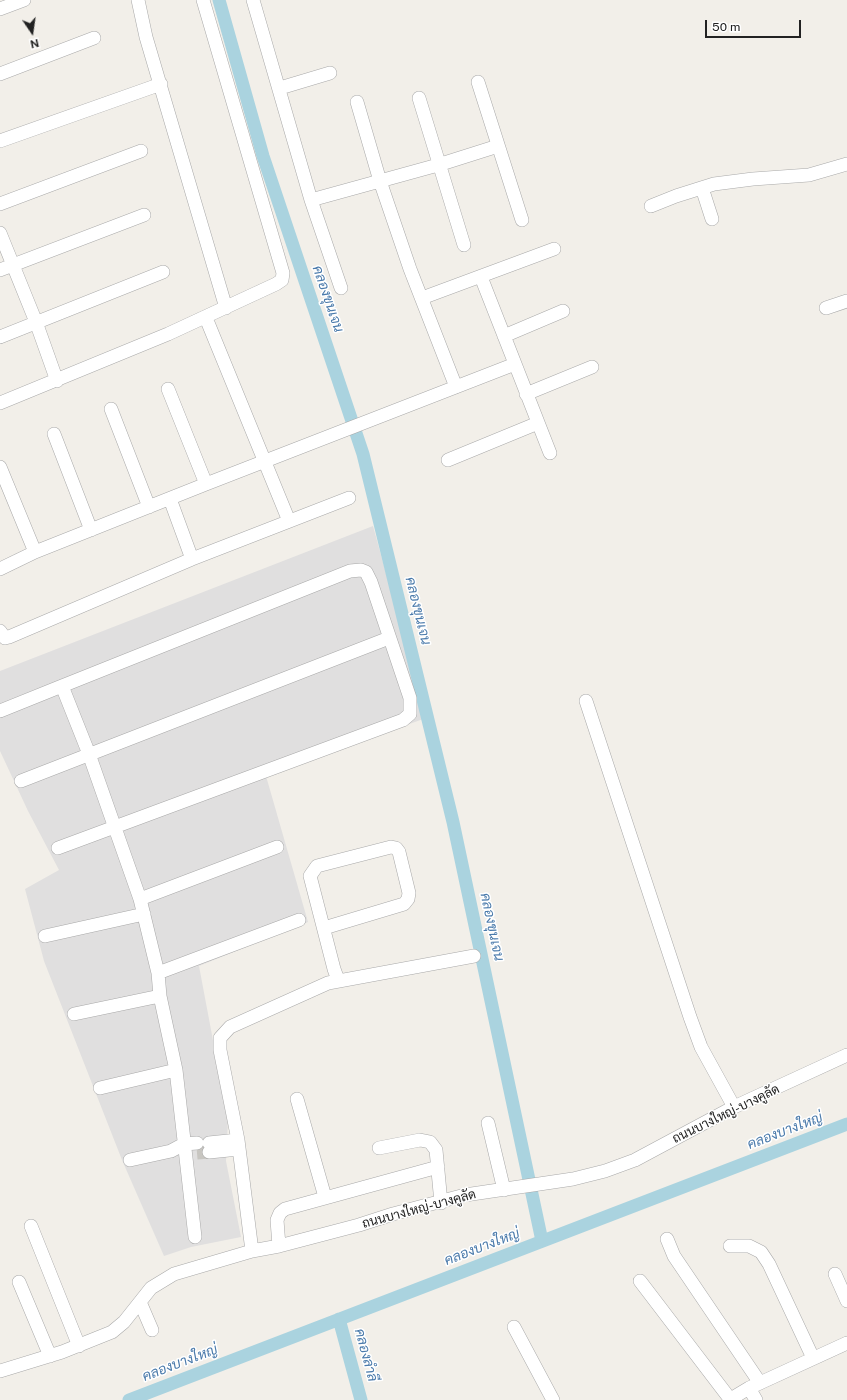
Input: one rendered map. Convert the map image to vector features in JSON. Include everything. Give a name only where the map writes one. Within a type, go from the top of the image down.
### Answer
[{"type":"street","points":[[0,9],[24,0]]},
{"type":"street","points":[[138,0],[146,36],[226,308]]},
{"type":"street","points":[[0,403],[206,318],[282,280],[283,273],[203,0]]},
{"type":"street","points":[[253,0],[312,200],[341,288]]},
{"type":"street","points":[[0,74],[94,38]]},
{"type":"street","points":[[280,88],[330,73]]},
{"type":"street","points":[[478,82],[522,220]]},
{"type":"street","points":[[0,141],[161,84]]},
{"type":"street","points":[[419,98],[438,165],[464,245]]},
{"type":"street","points":[[357,102],[380,182],[410,269],[456,387]]},
{"type":"street","points":[[312,200],[380,182],[498,146]]},
{"type":"street","points":[[0,204],[141,151]]},
{"type":"street","points":[[651,206],[702,188],[753,178],[809,175],[847,164]]},
{"type":"street","points":[[702,188],[712,220]]},
{"type":"street","points":[[0,270],[144,215]]},
{"type":"street","points":[[0,233],[58,380]]},
{"type":"street","points":[[422,298],[481,278],[554,249]]},
{"type":"street","points":[[0,337],[163,272]]},
{"type":"street","points":[[481,278],[550,453]]},
{"type":"street","points":[[826,308],[847,301]]},
{"type":"street","points":[[504,336],[563,311]]},
{"type":"street","points":[[206,318],[289,521]]},
{"type":"street","points":[[0,569],[35,552],[515,364]]},
{"type":"street","points":[[526,394],[592,367]]},
{"type":"street","points":[[168,389],[206,484]]},
{"type":"street","points":[[111,409],[149,507]]},
{"type":"street","points":[[448,460],[538,423]]},
{"type":"street","points":[[54,434],[91,530]]},
{"type":"street","points":[[0,467],[35,552]]},
{"type":"street","points":[[0,631],[5,638],[9,638],[192,559],[349,498]]},
{"type":"street","points":[[170,499],[192,559]]},
{"type":"street","points":[[0,711],[350,571],[361,570],[366,572],[371,582],[410,698],[410,714],[403,720],[58,848]]},
{"type":"street","points":[[21,781],[389,638]]},
{"type":"street","points":[[62,686],[89,754],[144,914],[158,973],[160,996],[176,1070],[197,1148],[195,1237]]},
{"type":"street","points":[[586,701],[690,1017],[701,1047],[734,1108]]},
{"type":"street","points":[[140,899],[277,847]]},
{"type":"street","points":[[324,928],[404,904],[408,899],[409,893],[399,852],[396,848],[391,847],[317,866],[310,876],[324,928],[338,980]]},
{"type":"street","points":[[45,936],[144,914]]},
{"type":"street","points":[[158,973],[299,920]]},
{"type":"street","points":[[252,1250],[239,1145],[220,1050],[220,1038],[230,1027],[338,980],[474,956]]},
{"type":"street","points":[[74,1014],[160,996]]},
{"type":"street","name":"ถนนบางใหญ่-บางคูลัด","points":[[0,1371],[79,1346],[112,1332],[124,1322],[152,1288],[174,1274],[252,1250],[280,1246],[359,1225],[393,1214],[441,1203],[465,1195],[540,1184],[605,1171],[635,1160],[734,1108],[847,1055]]},
{"type":"street","points":[[100,1088],[176,1070]]},
{"type":"street","points":[[297,1099],[325,1197]]},
{"type":"street","points":[[488,1123],[509,1189]]},
{"type":"street","points":[[379,1148],[420,1140],[430,1142],[436,1150],[441,1203]]},
{"type":"street","points":[[130,1160],[171,1151],[239,1145]]},
{"type":"street","points":[[280,1246],[277,1220],[280,1213],[285,1209],[438,1167]]},
{"type":"street","points":[[30,1226],[79,1346]]},
{"type":"street","points":[[667,1239],[681,1267],[754,1386],[756,1400]]},
{"type":"street","points":[[730,1246],[749,1246],[761,1252],[769,1264],[813,1358]]},
{"type":"street","points":[[835,1274],[847,1301]]},
{"type":"street","points":[[640,1281],[729,1400],[754,1386],[847,1343]]},
{"type":"street","points":[[19,1282],[50,1356]]},
{"type":"street","points":[[140,1302],[152,1330]]},
{"type":"street","points":[[514,1327],[553,1400]]},
{"type":"shaded area","points":[[373,526],[426,718],[266,776],[308,922],[199,966],[228,1120],[226,1161],[241,1237],[191,1247],[164,1256],[122,1160],[44,961],[25,889],[59,870],[28,811],[0,751],[0,671]]},
{"type":"waterway","name":"คลองขุนเจน","points":[[219,0],[263,156],[363,454],[453,822],[542,1241]]},
{"type":"waterway","name":"คลองบางใหญ่","points":[[129,1400],[847,1124]]},
{"type":"waterway","name":"คลองลำลี","points":[[339,1319],[361,1400]]},
{"type":"tunnel","points":[[197,1153],[209,1152]]}]
